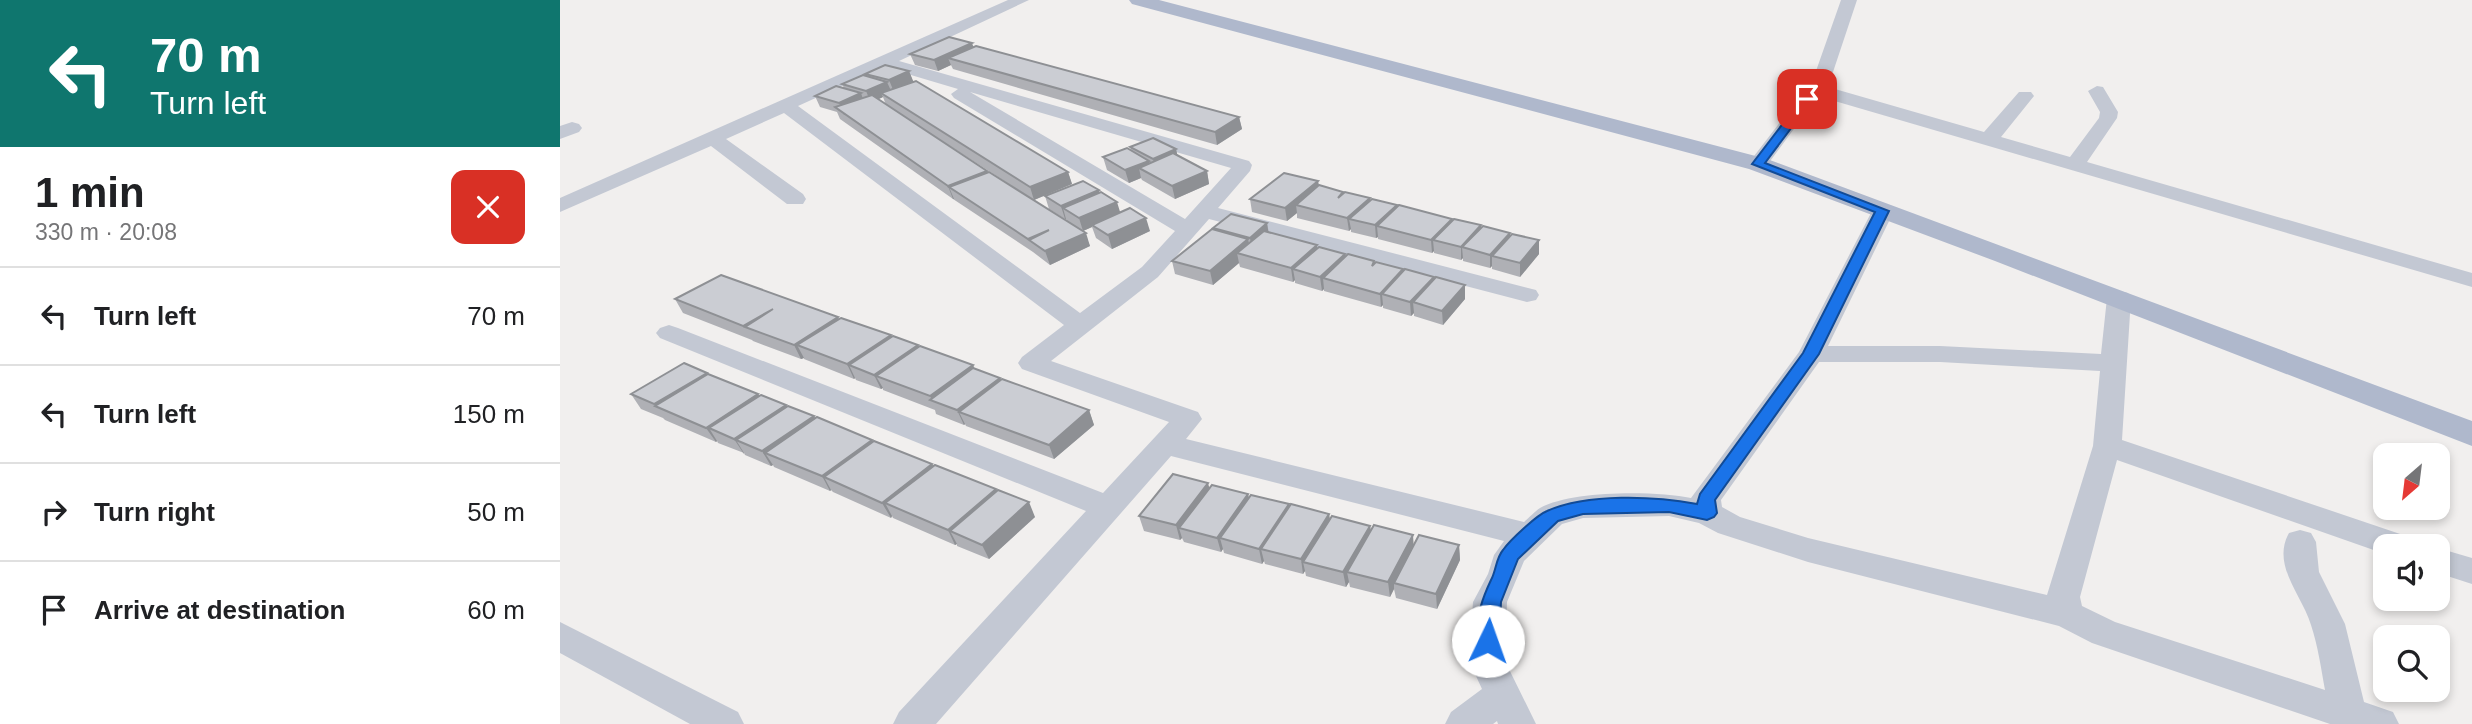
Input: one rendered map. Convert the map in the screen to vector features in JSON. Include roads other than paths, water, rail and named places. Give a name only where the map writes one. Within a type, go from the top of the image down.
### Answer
[{"type":"main road","points":[[1138,0],[1758,164],[2119,298],[2472,434]]},
{"type":"street","points":[[560,206],[1021,0]]},
{"type":"street","points":[[1758,164],[1807,99],[1818,90],[1849,0]]},
{"type":"street","points":[[884,62],[1242,165],[1240,171],[1150,272],[1031,363],[1188,419],[912,724]]},
{"type":"street","points":[[929,75],[1083,167],[1195,220],[1527,295]]},
{"type":"street","points":[[1818,90],[2472,279]]},
{"type":"street","points":[[2074,165],[2108,118],[2109,112],[2097,91]]},
{"type":"street","points":[[1988,140],[2025,96]]},
{"type":"street","points":[[786,106],[1080,326]]},
{"type":"street","points":[[713,138],[795,199]]},
{"type":"street","points":[[1083,167],[1149,138]]},
{"type":"street","points":[[1707,513],[1706,499],[1811,354],[1883,211]]},
{"type":"street","points":[[2067,614],[2063,597],[2107,446],[2119,298]]},
{"type":"street","points":[[669,333],[1108,507]]},
{"type":"street","points":[[1811,354],[1940,354],[2113,363]]},
{"type":"street","points":[[1164,444],[1531,536]]},
{"type":"street","points":[[2107,446],[2373,537]]},
{"type":"street","points":[[1464,724],[1510,709],[1487,661],[1490,602],[1504,575],[1510,555],[1551,516],[1583,507],[1669,505],[1707,513],[1729,525],[1808,550],[2067,614],[2104,633],[2364,719]]},
{"type":"street","points":[[2300,542],[2298,560],[2302,574],[2324,612],[2364,719]]},
{"type":"street","points":[[2450,564],[2472,571]]},
{"type":"street","points":[[560,636],[725,724]]}]
